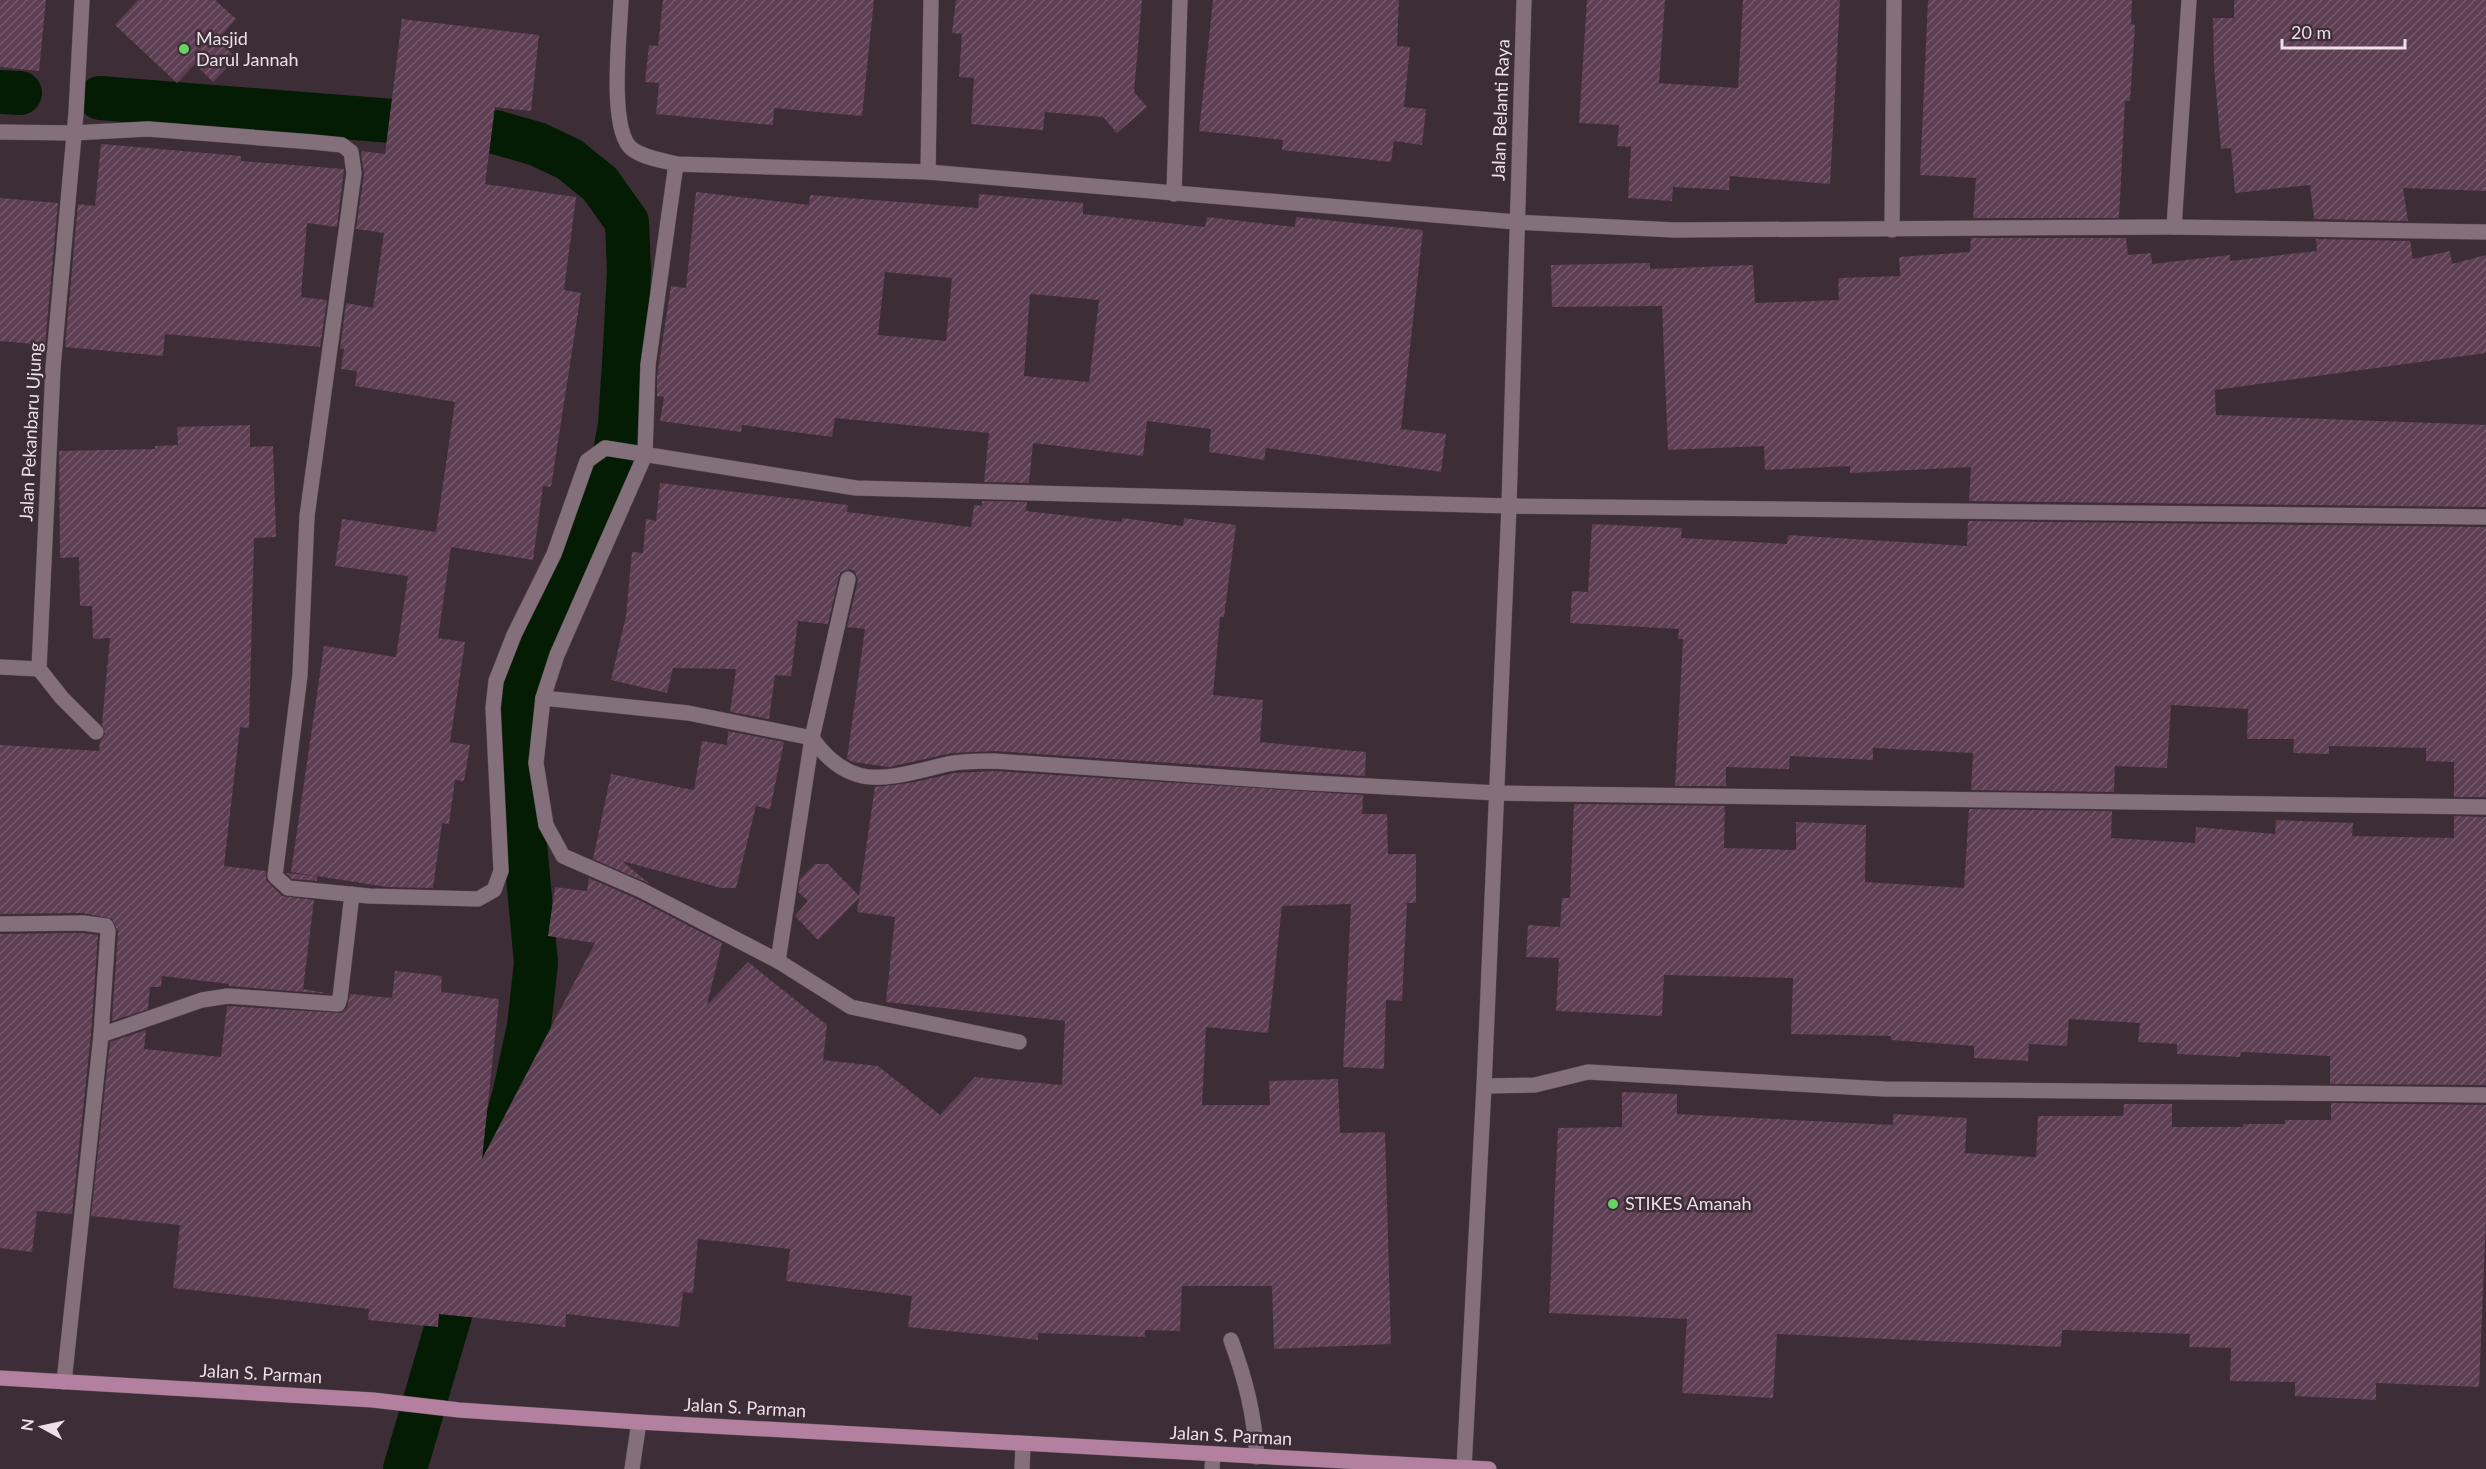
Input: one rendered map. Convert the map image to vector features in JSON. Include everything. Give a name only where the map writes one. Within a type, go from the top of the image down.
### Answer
[{"type":"main road","name":"Jalan S. Parman","points":[[0,1378],[373,1400],[459,1410],[639,1422],[1023,1444],[1213,1462],[1257,1457],[1489,1469]]},
{"type":"street","name":"Jalan Pekanbaru Ujung","points":[[39,669],[52,368],[76,113],[82,0]]},
{"type":"street","points":[[621,0],[618,109],[623,140],[640,154],[676,164],[928,172],[1516,222],[1674,230],[2174,227],[2486,231]]},
{"type":"street","points":[[928,172],[931,0]]},
{"type":"street","points":[[1174,194],[1180,0]]},
{"type":"street","name":"Jalan Belanti Raya","points":[[1464,1468],[1484,1086],[1509,506],[1524,0]]},
{"type":"street","points":[[1892,230],[1894,0]]},
{"type":"street","points":[[2174,227],[2188,0]]},
{"type":"street","points":[[0,132],[73,133],[148,129],[207,133],[342,145],[351,152],[354,158],[354,173],[307,516],[300,675],[275,862],[275,876],[288,888],[352,894],[478,899],[488,895],[498,882],[501,871],[493,708],[496,681],[514,635],[554,554],[587,461],[605,448],[856,488],[1509,506],[2486,518]]},
{"type":"street","points":[[676,164],[648,365],[640,454],[557,655],[543,698],[536,763],[546,825],[563,856],[641,890],[778,961],[851,1007],[1019,1042]]},
{"type":"street","points":[[778,961],[812,738],[848,579]]},
{"type":"street","points":[[0,667],[39,669],[62,698],[96,732]]},
{"type":"street","points":[[543,698],[688,713],[812,738],[827,759],[849,772],[882,778],[913,775],[965,761],[994,761],[1294,782],[1497,793],[2486,807]]},
{"type":"street","points":[[101,1035],[202,1000],[228,996],[338,1004],[352,894]]},
{"type":"street","points":[[0,924],[83,923],[106,926],[108,931],[101,1035],[64,1382]]},
{"type":"street","points":[[1484,1086],[1535,1085],[1588,1072],[1884,1089],[2486,1095]]},
{"type":"street","points":[[1231,1340],[1246,1380],[1254,1414],[1257,1457]]},
{"type":"street","points":[[632,1469],[639,1422]]},
{"type":"street","points":[[1022,1469],[1023,1444]]},
{"type":"building","points":[[0,0],[46,0],[39,71],[0,67]]},
{"type":"building","name":"Masjid Darul Jannah","points":[[138,0],[215,0],[236,19],[217,40],[237,58],[213,82],[195,64],[177,83],[115,25]]},
{"type":"building","points":[[663,0],[874,0],[862,116],[774,108],[773,125],[656,114],[659,83],[645,82],[649,45],[658,46]]},
{"type":"building","points":[[956,0],[1142,0],[1134,92],[1147,107],[1117,133],[1103,117],[1045,112],[1043,130],[971,124],[974,78],[959,77],[962,34],[952,33]]},
{"type":"building","points":[[1213,0],[1399,0],[1397,46],[1410,47],[1404,107],[1426,109],[1422,145],[1394,141],[1391,162],[1282,150],[1283,140],[1199,131]]},
{"type":"building","points":[[1587,0],[1665,0],[1659,83],[1738,88],[1743,0],[1840,0],[1830,184],[1730,176],[1729,190],[1673,187],[1672,201],[1628,198],[1631,147],[1617,146],[1619,125],[1579,123]]},
{"type":"building","points":[[1928,0],[2132,0],[2131,24],[2135,25],[2130,101],[2125,101],[2119,218],[1973,218],[1976,178],[1920,175]]},
{"type":"building","points":[[2234,0],[2486,0],[2486,191],[2403,188],[2408,221],[2314,219],[2310,185],[2235,193],[2231,148],[2221,149],[2214,67],[2213,18],[2234,18]]},
{"type":"building","points":[[402,19],[539,35],[531,111],[495,107],[485,184],[576,197],[564,290],[581,293],[551,487],[543,486],[533,560],[451,547],[438,638],[465,642],[450,742],[470,745],[464,781],[455,780],[449,824],[442,823],[433,888],[387,887],[291,872],[324,646],[396,657],[408,576],[335,566],[342,519],[436,532],[455,402],[355,386],[357,371],[341,369],[344,349],[340,349],[346,303],[373,308],[384,233],[356,229],[364,174],[361,154],[362,151],[385,154]]},
{"type":"building","points":[[101,144],[241,156],[241,161],[344,169],[337,227],[307,223],[301,297],[327,300],[320,347],[165,334],[163,356],[65,347],[78,204],[95,206]]},
{"type":"building","points":[[696,192],[809,205],[810,195],[978,208],[979,194],[1083,203],[1083,214],[1205,227],[1207,217],[1295,227],[1296,217],[1423,230],[1401,429],[1446,434],[1441,472],[1266,448],[1264,460],[1209,452],[1211,429],[1147,421],[1143,456],[1033,443],[1029,483],[984,482],[989,433],[835,418],[832,437],[742,425],[741,432],[660,421],[664,397],[657,396],[657,377],[671,286],[686,288]],"holes":[[[885,272],[952,278],[946,341],[878,335]],[[1030,294],[1099,300],[1089,382],[1024,376]]]},
{"type":"building","points":[[0,198],[58,203],[45,345],[0,341]]},
{"type":"building","points":[[1971,238],[2126,238],[2128,255],[2151,253],[2152,264],[2230,255],[2230,261],[2317,251],[2316,239],[2410,241],[2413,259],[2450,251],[2452,264],[2486,255],[2486,353],[2215,390],[2216,415],[2486,425],[2486,507],[1969,501],[1971,467],[1850,473],[1850,466],[1765,470],[1764,446],[1668,450],[1662,306],[1552,307],[1551,265],[1650,263],[1650,269],[1753,265],[1755,303],[1839,300],[1838,278],[1900,276],[1899,257],[1970,252]]},
{"type":"building","points":[[250,425],[250,447],[273,446],[276,537],[254,538],[249,728],[240,727],[224,866],[266,871],[266,880],[282,896],[314,900],[303,989],[331,994],[229,986],[229,984],[162,976],[161,987],[150,987],[148,1009],[112,1021],[118,932],[112,919],[83,913],[0,914],[0,745],[99,751],[100,741],[105,734],[102,724],[110,638],[93,639],[92,606],[80,606],[79,557],[60,558],[59,451],[155,449],[155,446],[178,445],[177,427]]},
{"type":"building","points":[[660,483],[848,505],[847,512],[971,527],[974,505],[982,506],[982,501],[1027,502],[1026,511],[1122,522],[1122,518],[1183,526],[1184,518],[1236,525],[1224,617],[1220,617],[1213,695],[1263,700],[1260,742],[1366,752],[1365,776],[994,751],[952,753],[889,767],[853,762],[847,759],[865,629],[847,627],[858,581],[855,572],[850,569],[841,572],[839,576],[828,624],[798,621],[791,676],[775,675],[769,719],[730,712],[736,669],[673,668],[667,693],[611,680],[626,616],[632,552],[643,553],[646,519],[656,521]]},
{"type":"building","points":[[1968,521],[2486,527],[2486,797],[2454,797],[2454,762],[2426,761],[2426,748],[2329,746],[2329,754],[2293,753],[2294,739],[2247,739],[2248,709],[2171,705],[2167,768],[2115,766],[2114,792],[1971,790],[1973,753],[1873,748],[1873,760],[1790,756],[1789,769],[1726,767],[1726,786],[1675,786],[1683,639],[1678,639],[1679,629],[1570,623],[1572,591],[1588,592],[1592,524],[1682,528],[1681,538],[1787,544],[1788,535],[1967,546]]},
{"type":"building","points":[[728,731],[784,742],[770,809],[756,806],[736,888],[721,888],[622,861],[650,884],[593,859],[611,774],[694,790],[702,741],[727,745]]},
{"type":"building","points":[[994,771],[1363,795],[1362,814],[1387,814],[1388,854],[1416,854],[1416,903],[1407,903],[1402,1001],[1386,1000],[1384,1069],[1343,1067],[1351,904],[1282,906],[1268,1033],[1206,1027],[1202,1105],[1270,1105],[1269,1081],[1338,1079],[1340,1133],[1385,1132],[1391,1344],[1274,1349],[1272,1286],[1182,1286],[1180,1331],[1145,1330],[1145,1337],[1038,1333],[1038,1340],[908,1327],[912,1296],[786,1281],[790,1249],[698,1239],[693,1293],[683,1292],[679,1327],[566,1314],[565,1327],[439,1314],[438,1327],[368,1320],[369,1309],[173,1288],[180,1225],[91,1216],[110,1042],[146,1030],[144,1049],[221,1057],[227,1006],[341,1013],[347,1008],[350,994],[392,998],[395,971],[442,976],[441,992],[499,999],[482,1159],[595,943],[548,936],[555,887],[587,891],[589,878],[637,899],[722,943],[707,1005],[748,962],[827,1025],[823,1060],[878,1066],[940,1115],[975,1077],[1062,1085],[1065,1021],[886,1002],[895,917],[857,912],[859,898],[818,940],[795,916],[808,901],[798,892],[800,879],[815,864],[828,864],[859,896],[875,787],[910,783],[955,773]]},
{"type":"building","points":[[1574,804],[1725,806],[1724,848],[1796,850],[1796,822],[1866,825],[1865,882],[1964,888],[1969,809],[2112,811],[2111,838],[2195,843],[2196,827],[2275,834],[2276,820],[2353,823],[2352,836],[2454,838],[2454,816],[2486,817],[2486,1085],[2330,1084],[2330,1056],[2241,1052],[2240,1057],[2177,1054],[2177,1044],[2138,1042],[2140,1023],[2069,1019],[2067,1046],[2029,1044],[2028,1061],[1974,1058],[1974,1046],[1891,1040],[1891,1036],[1791,1034],[1793,978],[1664,975],[1662,1016],[1556,1011],[1559,958],[1526,957],[1528,925],[1560,927],[1562,898],[1570,898]]},
{"type":"building","points":[[286,873],[317,876],[317,881],[292,879]]},
{"type":"building","points":[[82,933],[98,935],[91,1034],[72,1214],[37,1211],[32,1252],[0,1248],[0,934]]},
{"type":"building","points":[[1622,1092],[1677,1094],[1677,1114],[1893,1125],[1893,1114],[1967,1118],[1965,1153],[2036,1157],[2038,1116],[2123,1116],[2124,1104],[2172,1104],[2172,1127],[2243,1127],[2243,1124],[2285,1124],[2285,1120],[2331,1120],[2331,1103],[2486,1105],[2486,1220],[2479,1387],[2376,1383],[2376,1400],[2295,1396],[2295,1382],[2230,1381],[2231,1348],[2189,1347],[2190,1334],[2062,1330],[2061,1347],[1777,1334],[1773,1398],[1682,1393],[1687,1319],[1549,1313],[1558,1128],[1622,1127]]},
{"type":"waterway","points":[[0,92],[20,93]]},
{"type":"waterway","points":[[100,98],[431,124],[495,132],[537,144],[569,159],[600,184],[627,222],[629,271],[625,348],[620,425],[611,474],[592,530],[550,609],[518,683],[513,714],[536,963],[529,1026],[514,1096],[496,1158]]},
{"type":"waterway","points":[[405,1469],[467,1257]]},
{"type":"place","name":"Masjid Darul Jannah","points":[[184,49]]},
{"type":"place","name":"STIKES Amanah","points":[[1613,1204]]}]
